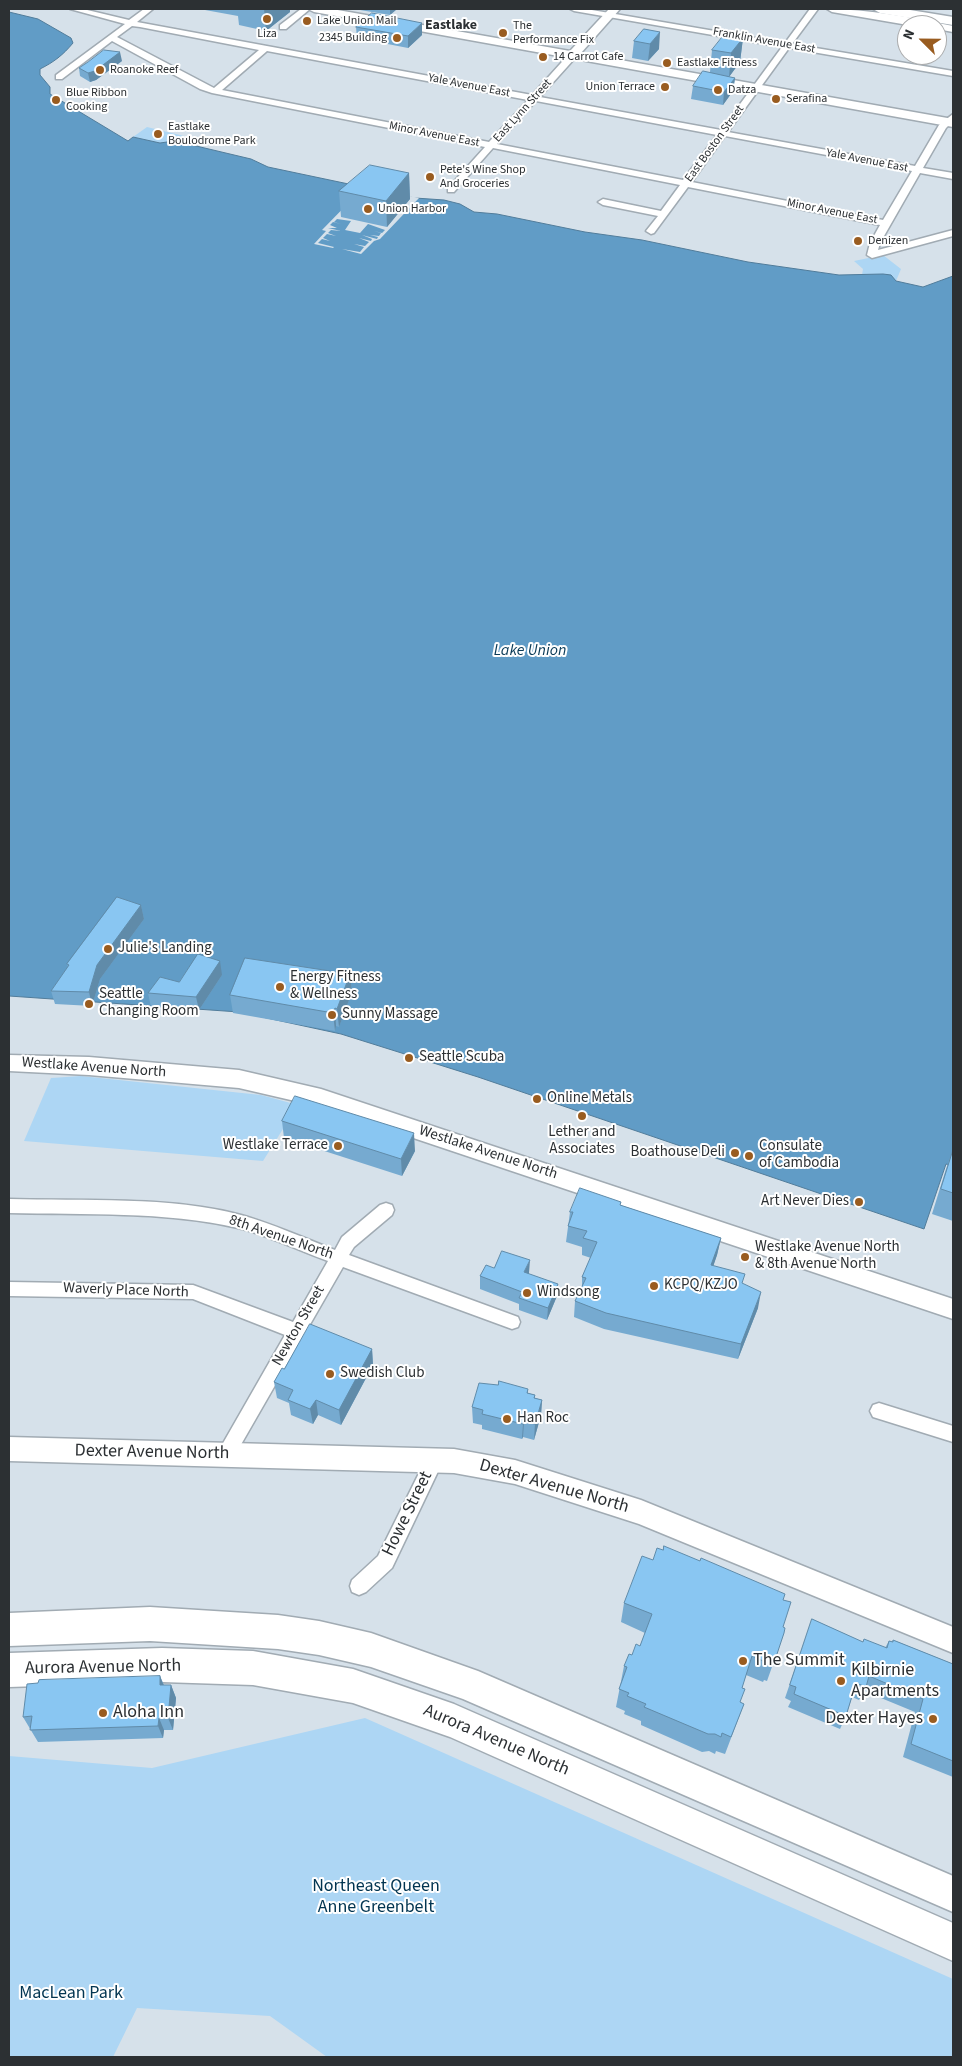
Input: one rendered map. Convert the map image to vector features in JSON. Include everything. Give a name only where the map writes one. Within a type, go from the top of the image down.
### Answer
[{"type":"highway","points":[[880,9],[953,21]]},
{"type":"highway","points":[[947,9],[953,10]]},
{"type":"highway","points":[[9,1630],[150,1624],[278,1632],[319,1638],[370,1650],[466,1683],[953,1894]]},
{"type":"highway","name":"Aurora Avenue North","points":[[9,1670],[162,1665],[253,1668],[352,1686],[454,1721],[953,1942]]},
{"type":"main road","points":[[314,9],[756,88],[951,120]]},
{"type":"main road","points":[[832,9],[897,20]]},
{"type":"main road","name":"East Lynn Street","points":[[573,55],[613,12]]},
{"type":"main road","name":"Westlake Avenue North","points":[[9,1063],[89,1066],[239,1079],[277,1086],[321,1098],[953,1309]]},
{"type":"main road","name":"Dexter Avenue North","points":[[9,1449],[434,1460],[475,1463],[510,1470],[641,1512],[953,1640]]},
{"type":"street","name":"Yale Avenue East","points":[[74,9],[266,48],[953,176]]},
{"type":"street","points":[[59,77],[149,9]]},
{"type":"street","points":[[284,27],[306,9]]},
{"type":"street","name":"Franklin Avenue East","points":[[574,9],[613,12],[787,46],[953,74]]},
{"type":"street","name":"East Boston Street","points":[[651,231],[814,9]]},
{"type":"street","name":"Minor Avenue East","points":[[112,37],[202,88],[215,92],[886,223]]},
{"type":"street","points":[[215,92],[266,48]]},
{"type":"street","name":"East Lynn Street","points":[[451,190],[573,55]]},
{"type":"street","points":[[951,120],[917,170],[875,243],[872,255],[953,233]]},
{"type":"street","points":[[603,202],[664,214]]},
{"type":"street","name":"8th Avenue North","points":[[9,1206],[157,1211],[217,1217],[241,1222],[512,1322]]},
{"type":"street","name":"Newton Street","points":[[228,1455],[231,1445],[348,1242],[386,1210]]},
{"type":"street","name":"Waverly Place North","points":[[9,1289],[193,1292],[296,1331]]},
{"type":"street","points":[[879,1411],[953,1434]]},
{"type":"street","name":"Howe Street","points":[[359,1586],[385,1562],[434,1460]]},
{"type":"green space","points":[[147,127],[188,137],[183,142],[160,143],[133,137]]},
{"type":"green space","points":[[883,255],[901,269],[896,281],[873,275],[862,275],[863,269],[854,261]]},
{"type":"green space","points":[[81,1076],[261,1095],[298,1105],[263,1161],[24,1141],[51,1078]]},
{"type":"green space","name":"Northeast Queen Anne Greenbelt","points":[[365,1718],[953,1979],[953,2057],[327,2057],[270,2016],[137,2008],[113,2057],[9,2057],[9,1756],[152,1768]]},
{"type":"water","name":"Lake Union","points":[[9,12],[38,19],[71,38],[73,43],[66,51],[40,69],[40,75],[50,87],[50,94],[128,141],[133,137],[160,143],[174,141],[192,143],[192,145],[251,159],[268,167],[415,198],[444,200],[460,204],[474,212],[497,214],[585,232],[642,240],[748,262],[839,275],[891,275],[896,281],[923,287],[953,276],[953,1166],[946,1164],[924,1229],[478,1077],[341,1034],[239,1012],[9,996]]},
{"type":"pier","points":[[365,186],[419,198],[380,239],[374,241],[361,254],[342,249],[360,252],[364,247],[354,244],[365,246],[369,242],[359,238],[371,241],[372,239],[362,235],[377,239],[378,237],[370,235],[379,236],[381,233],[374,231],[382,233],[385,230],[368,224],[360,233],[345,230],[351,221],[337,219],[334,222],[341,224],[333,222],[330,225],[337,228],[328,228],[341,231],[331,230],[328,233],[336,236],[327,234],[323,238],[330,241],[322,239],[318,243],[334,247],[314,244],[326,231],[322,230]]},
{"type":"building","points":[[372,13],[422,23],[408,36],[356,27]]},
{"type":"building","points":[[644,29],[660,32],[650,44],[634,41]]},
{"type":"building","points":[[724,35],[743,38],[731,53],[712,50]]},
{"type":"building","points":[[104,50],[120,52],[95,71],[88,73],[79,68],[88,62]]},
{"type":"building","points":[[703,71],[735,78],[724,92],[693,86]]},
{"type":"building","points":[[370,165],[409,173],[386,201],[339,191]]},
{"type":"building","points":[[117,897],[141,905],[97,965],[89,992],[51,991],[69,965],[67,964]]},
{"type":"building","points":[[198,954],[220,961],[196,997],[148,993],[160,977],[179,982]]},
{"type":"building","points":[[245,958],[350,974],[337,1009],[335,1008],[333,1013],[230,995]]},
{"type":"building","points":[[295,1096],[414,1133],[401,1159],[282,1121]]},
{"type":"building","points":[[953,1150],[953,1193],[941,1189]]},
{"type":"building","name":"KCPQ/KZJO","points":[[580,1188],[621,1202],[620,1205],[721,1238],[711,1265],[745,1274],[742,1283],[761,1292],[741,1344],[606,1313],[575,1301],[586,1278],[582,1277],[597,1242],[583,1238],[587,1231],[568,1226],[573,1212],[570,1212]]},
{"type":"building","points":[[502,1251],[530,1260],[524,1272],[558,1284],[548,1308],[519,1298],[522,1292],[480,1276],[486,1265],[494,1268]]},
{"type":"building","name":"Swedish Club","points":[[310,1324],[372,1349],[339,1410],[316,1400],[310,1409],[288,1400],[293,1390],[274,1382],[282,1368],[284,1369]]},
{"type":"building","points":[[499,1381],[528,1389],[527,1393],[535,1395],[534,1398],[542,1400],[535,1424],[524,1422],[523,1424],[482,1414],[483,1410],[472,1407],[479,1383],[498,1385]]},
{"type":"building","name":"The Summit","points":[[664,1546],[700,1561],[701,1558],[785,1594],[783,1600],[791,1602],[783,1627],[785,1628],[784,1633],[774,1663],[771,1661],[770,1664],[752,1656],[742,1688],[745,1689],[740,1702],[744,1704],[731,1737],[722,1733],[721,1737],[715,1734],[708,1734],[644,1707],[646,1704],[627,1696],[629,1693],[619,1689],[627,1667],[624,1666],[629,1654],[632,1655],[636,1644],[640,1646],[652,1614],[624,1603],[642,1556],[653,1560],[657,1548],[663,1550]]},
{"type":"building","points":[[812,1619],[863,1642],[864,1639],[887,1648],[889,1641],[893,1642],[893,1640],[953,1664],[953,1761],[911,1744],[923,1699],[869,1676],[866,1687],[856,1683],[846,1716],[794,1694],[796,1687],[790,1685]]},
{"type":"building","name":"Aloha Inn","points":[[160,1676],[160,1685],[171,1685],[168,1718],[159,1718],[158,1726],[30,1730],[32,1716],[23,1717],[27,1684],[38,1683],[39,1680]]},
{"type":"place","name":"Liza","points":[[267,19]]},
{"type":"place","name":"Lake Union Mail","points":[[307,21]]},
{"type":"place","name":"The Performance Fix","points":[[503,33]]},
{"type":"place","name":"2345 Building","points":[[397,38]]},
{"type":"place","name":"14 Carrot Cafe","points":[[543,57]]},
{"type":"place","name":"Eastlake Fitness","points":[[667,63]]},
{"type":"place","name":"Roanoke Reef","points":[[100,70]]},
{"type":"place","name":"Union Terrace","points":[[665,87]]},
{"type":"place","name":"Datza","points":[[718,90]]},
{"type":"place","name":"Serafina","points":[[776,99]]},
{"type":"place","name":"Blue Ribbon Cooking","points":[[56,100]]},
{"type":"place","name":"Eastlake Boulodrome Park","points":[[158,134]]},
{"type":"place","name":"Pete's Wine Shop And Groceries","points":[[430,177]]},
{"type":"place","name":"Union Harbor","points":[[368,209]]},
{"type":"place","name":"Denizen","points":[[858,241]]},
{"type":"place","name":"Julie's Landing","points":[[108,949]]},
{"type":"place","name":"Energy Fitness & Wellness","points":[[280,987]]},
{"type":"place","name":"Seattle Changing Room","points":[[89,1004]]},
{"type":"place","name":"Sunny Massage","points":[[332,1015]]},
{"type":"place","name":"Seattle Scuba","points":[[409,1058]]},
{"type":"place","name":"Online Metals","points":[[537,1099]]},
{"type":"place","name":"Lether and Associates","points":[[582,1116]]},
{"type":"place","name":"Westlake Terrace","points":[[338,1146]]},
{"type":"place","name":"Boathouse Deli","points":[[735,1153]]},
{"type":"place","name":"Consulate of Cambodia","points":[[749,1156]]},
{"type":"place","name":"Art Never Dies","points":[[859,1202]]},
{"type":"place","name":"Westlake Avenue North & 8th Avenue North","points":[[745,1257]]},
{"type":"place","name":"KCPQ/KZJO","points":[[654,1286]]},
{"type":"place","name":"Windsong","points":[[527,1293]]},
{"type":"place","name":"Swedish Club","points":[[330,1374]]},
{"type":"place","name":"Han Roc","points":[[507,1419]]},
{"type":"place","name":"The Summit","points":[[743,1661]]},
{"type":"place","name":"Kilbirnie Apartments","points":[[841,1681]]},
{"type":"place","name":"Aloha Inn","points":[[103,1713]]},
{"type":"place","name":"Dexter Hayes","points":[[933,1719]]},
{"type":"district","name":"Eastlake","points":[[451,26]]},
{"type":"park label","name":"MacLean Park","points":[[71,1994]]}]
